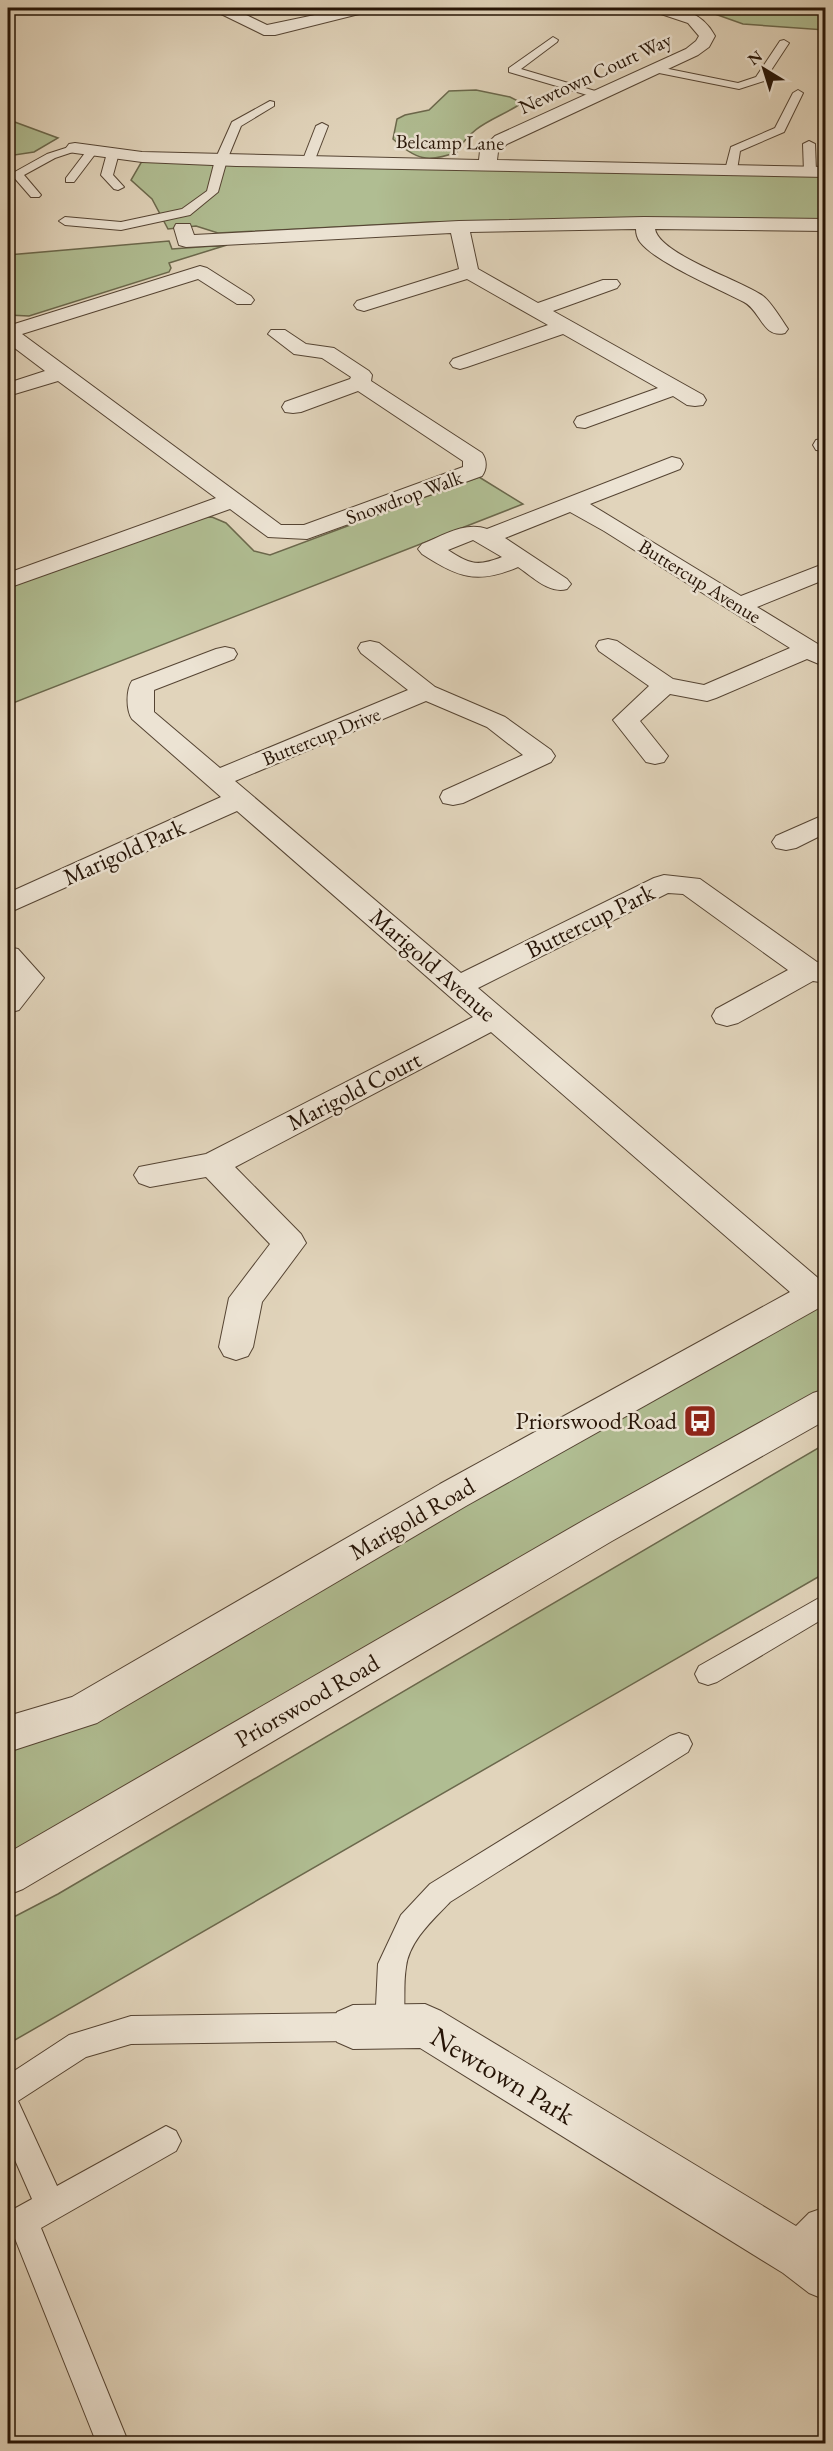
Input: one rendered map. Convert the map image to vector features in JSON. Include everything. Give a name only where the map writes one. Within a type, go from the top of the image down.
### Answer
[{"type":"street","points":[[222,8],[264,30],[275,30],[365,8]]},
{"type":"street","name":"Newtown Court Way","points":[[488,165],[489,151],[501,140],[703,44],[707,36],[704,28],[697,21],[658,8]]},
{"type":"street","name":"Belcamp Lane","points":[[83,149],[142,157],[221,160],[818,172]]},
{"type":"street","points":[[183,228],[186,241],[459,227],[644,223],[825,225]]},
{"type":"street","points":[[644,223],[647,239],[664,253],[757,300],[778,329]]},
{"type":"street","points":[[459,227],[469,272]]},
{"type":"street","points":[[183,262],[244,300]]},
{"type":"street","name":"Snowdrop Walk","points":[[8,333],[200,272]]},
{"type":"street","points":[[364,305],[469,272],[695,400]]},
{"type":"street","points":[[537,310],[610,284]]},
{"type":"street","points":[[460,363],[565,326]]},
{"type":"street","name":"Snowdrop Walk","points":[[8,333],[60,374],[276,532],[307,532],[474,471],[474,458],[360,383],[362,375],[327,352],[301,350],[278,334]]},
{"type":"street","points":[[8,390],[60,374]]},
{"type":"street","points":[[293,407],[360,383]]},
{"type":"street","points":[[585,422],[674,389]]},
{"type":"street","points":[[487,537],[672,464]]},
{"type":"street","points":[[8,581],[232,500]]},
{"type":"street","name":"Buttercup Avenue","points":[[572,504],[612,526],[817,654]]},
{"type":"street","points":[[520,558],[487,572],[464,571],[430,549],[473,532],[487,537],[520,558],[559,584]]},
{"type":"street","points":[[740,605],[825,570]]},
{"type":"street","points":[[608,646],[666,685],[707,693],[817,654]]},
{"type":"street","points":[[370,648],[426,692],[496,722],[542,756],[453,797]]},
{"type":"street","name":"Marigold Avenue","points":[[225,654],[141,686],[141,714],[495,1018],[819,1291]]},
{"type":"street","points":[[655,756],[626,720],[666,685]]},
{"type":"street","name":"Buttercup Drive","points":[[216,779],[426,692]]},
{"type":"street","name":"Marigold Park","points":[[8,904],[240,800]]},
{"type":"street","points":[[786,842],[825,822]]},
{"type":"street","name":"Buttercup Park","points":[[459,986],[664,884],[690,885],[817,972],[727,1016]]},
{"type":"street","points":[[8,956],[29,978],[8,1003]]},
{"type":"street","name":"Marigold Court","points":[[150,1175],[213,1164],[495,1018]]},
{"type":"street","points":[[213,1164],[289,1243],[246,1298],[236,1347]]},
{"type":"street","name":"Marigold Road","points":[[8,1734],[83,1712],[453,1495],[819,1291]]},
{"type":"street","name":"Priorswood Road","points":[[8,1875],[589,1536],[825,1403]]},
{"type":"street","name":"Newtown Park","points":[[371,2027],[424,2026],[817,2254]]},
{"type":"lane","points":[[553,40],[513,70],[598,95]]},
{"type":"lane","points":[[654,69],[739,86],[760,80],[784,43]]},
{"type":"lane","points":[[731,170],[735,149],[780,130],[798,93]]},
{"type":"lane","points":[[65,221],[121,226],[186,212],[212,192],[221,160],[236,124],[270,104]]},
{"type":"lane","points":[[308,162],[322,126]]},
{"type":"lane","points":[[809,144],[818,172]]},
{"type":"lane","points":[[70,180],[83,149]]},
{"type":"lane","points":[[35,195],[16,174],[51,156],[83,149]]},
{"type":"lane","points":[[113,153],[107,175],[118,187]]},
{"type":"lane","points":[[708,1674],[825,1604]]},
{"type":"lane","points":[[371,2027],[392,1964],[411,1924],[440,1893],[679,1744]]},
{"type":"lane","name":"Newtown Park","points":[[8,2091],[79,2045],[131,2030],[371,2027]]},
{"type":"lane","points":[[8,2112],[50,2205]]},
{"type":"lane","points":[[113,2444],[24,2222],[166,2140]]},
{"type":"green space","points":[[698,8],[825,8],[825,30],[743,24]]},
{"type":"green space","points":[[476,90],[510,97],[522,103],[470,134],[457,152],[438,158],[416,155],[393,139],[397,119],[429,110],[449,91]]},
{"type":"green space","points":[[8,119],[58,138],[34,152],[8,156]]},
{"type":"green space","points":[[142,161],[825,175],[825,219],[430,222],[218,233],[196,226],[168,229],[152,199],[131,180]]},
{"type":"green space","points":[[169,241],[172,249],[227,245],[169,263],[171,268],[169,272],[29,316],[8,315],[8,255]]},
{"type":"green space","points":[[479,477],[523,504],[8,705],[8,583],[184,519],[212,517],[226,523],[254,551],[270,555]]},
{"type":"green space","points":[[825,1288],[825,1402],[598,1530],[8,1877],[8,1735],[82,1713]]},
{"type":"green space","points":[[825,1444],[825,1573],[8,2044],[8,1920],[58,1894]]},
{"type":"place","name":"Priorswood Road","points":[[700,1421]]}]
